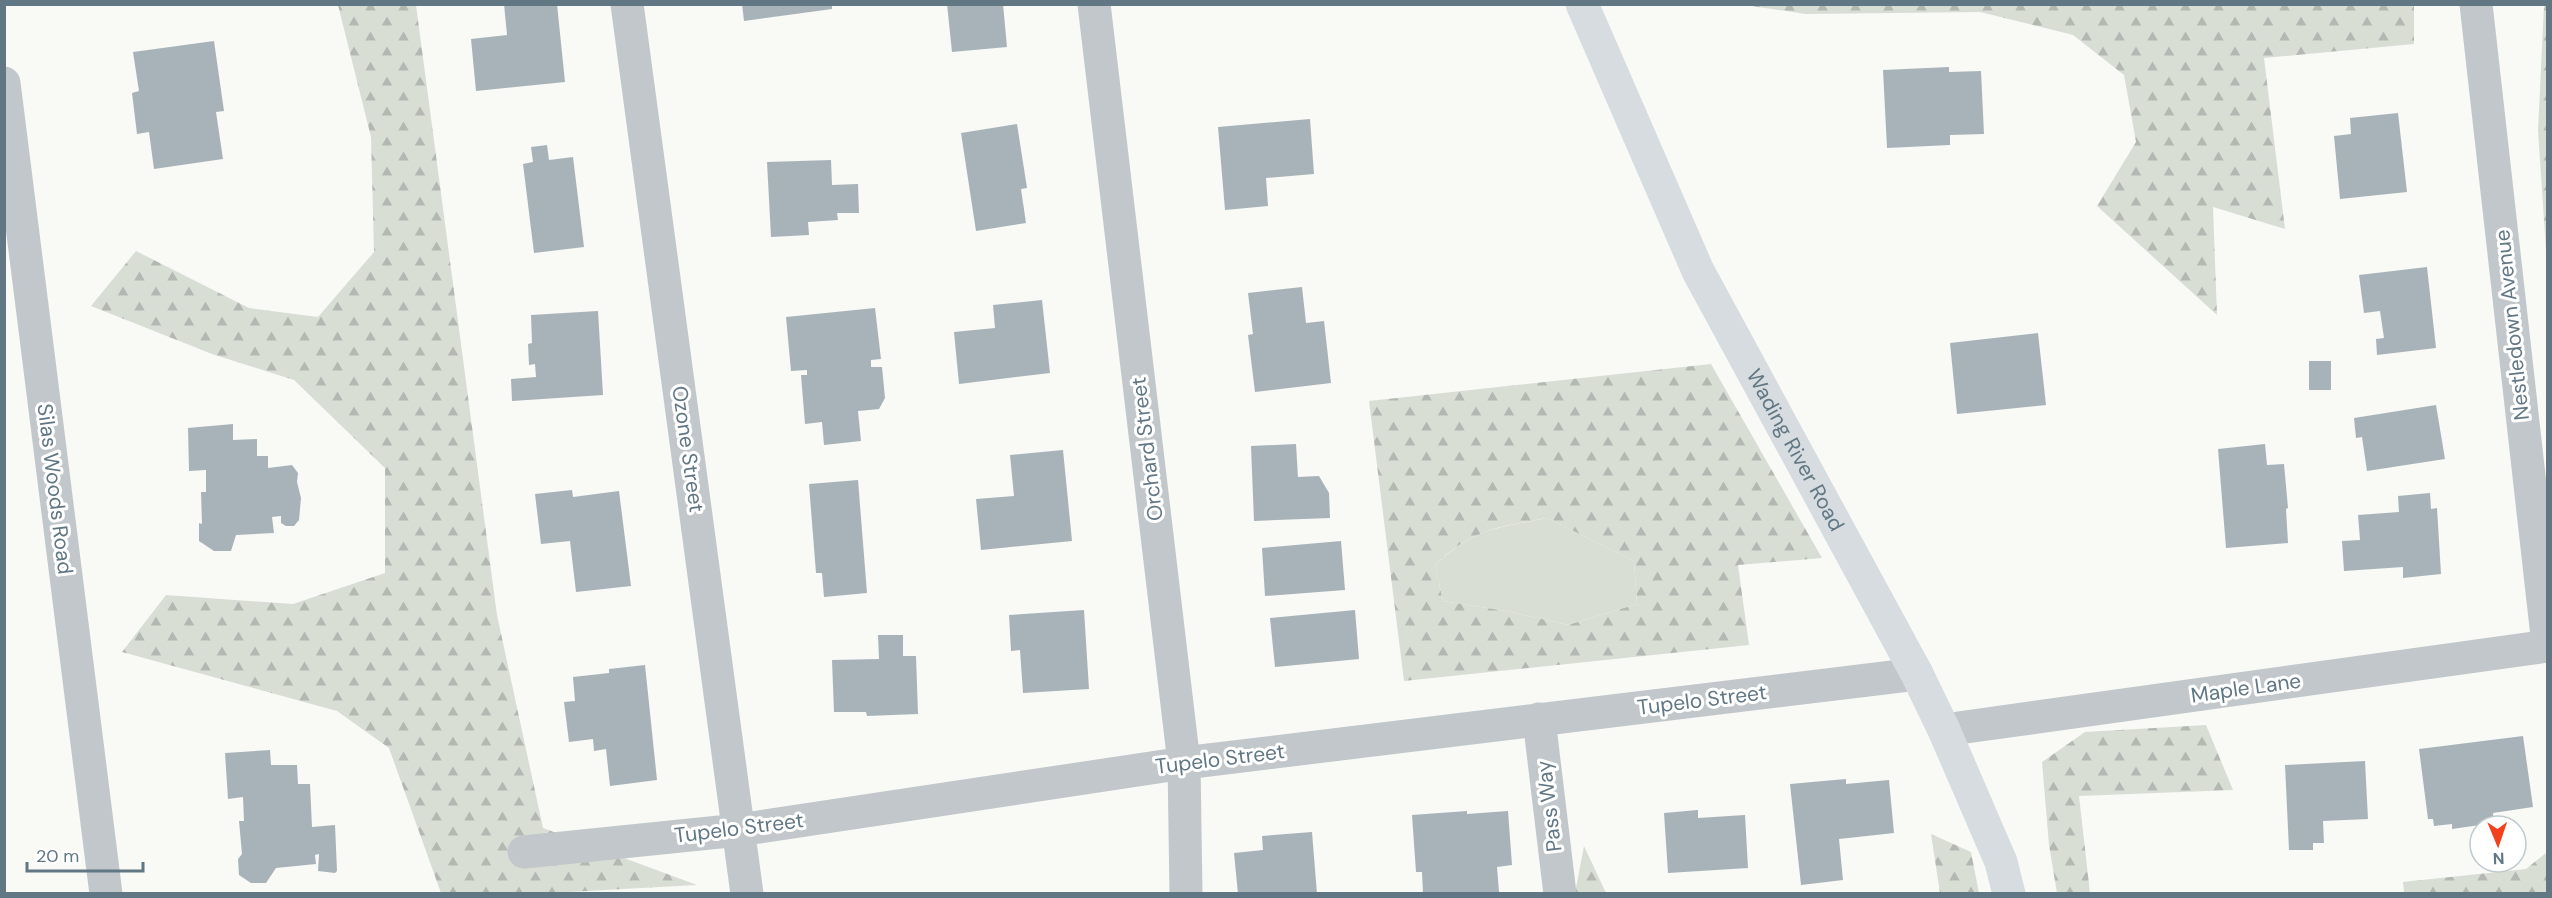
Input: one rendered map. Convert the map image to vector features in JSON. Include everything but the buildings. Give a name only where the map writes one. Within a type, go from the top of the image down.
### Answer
[{"type":"main road","name":"Wading River Road","points":[[1582,4],[1698,271],[1917,674],[1944,730],[2001,862],[2008,894]]},
{"type":"street","name":"Ozone Street","points":[[627,4],[747,894]]},
{"type":"street","name":"Orchard Street","points":[[1094,4],[1184,763],[1186,894]]},
{"type":"street","name":"Nestledown Avenue","points":[[2476,4],[2547,646]]},
{"type":"street","name":"Silas Woods Road","points":[[4,84],[106,894]]},
{"type":"street","name":"Maple Lane","points":[[1944,730],[2547,646]]},
{"type":"street","name":"Tupelo Street","points":[[524,852],[740,830],[1184,763],[1917,674]]},
{"type":"street","name":"Pass Way","points":[[1539,720],[1560,894]]},
{"type":"green space","points":[[338,5],[416,5],[497,615],[543,828],[697,885],[532,894],[441,893],[389,748],[337,711],[122,652],[166,595],[293,604],[385,573],[385,468],[294,380],[212,354],[91,306],[136,251],[249,308],[318,317],[374,252],[371,137]]},
{"type":"green space","points":[[1745,5],[2414,5],[2414,44],[2264,58],[2285,229],[2213,207],[2217,315],[2097,206],[2136,142],[2124,75],[2073,35],[1980,12],[1806,14]]},
{"type":"green space","points":[[2544,5],[2548,5],[2547,265],[2538,131]]},
{"type":"green space","points":[[1711,364],[1822,558],[1738,565],[1749,645],[1404,681],[1369,401]],"holes":[[[1547,518],[1634,561],[1637,604],[1568,625],[1506,611],[1443,601],[1435,565],[1461,544],[1487,531]]]},
{"type":"green space","points":[[1547,518],[1634,561],[1637,604],[1568,625],[1506,611],[1443,601],[1435,565],[1449,553],[1462,543],[1487,531]]},
{"type":"green space","points":[[2206,725],[2233,790],[2079,796],[2090,893],[2057,893],[2049,845],[2042,762],[2085,732]]},
{"type":"green space","points":[[1931,834],[1971,852],[1979,893],[1940,893]]},
{"type":"green space","points":[[1584,846],[1606,893],[1575,893]]},
{"type":"green space","points":[[2547,852],[2547,893],[2404,893],[2403,882],[2479,874],[2528,874],[2528,867]]}]
